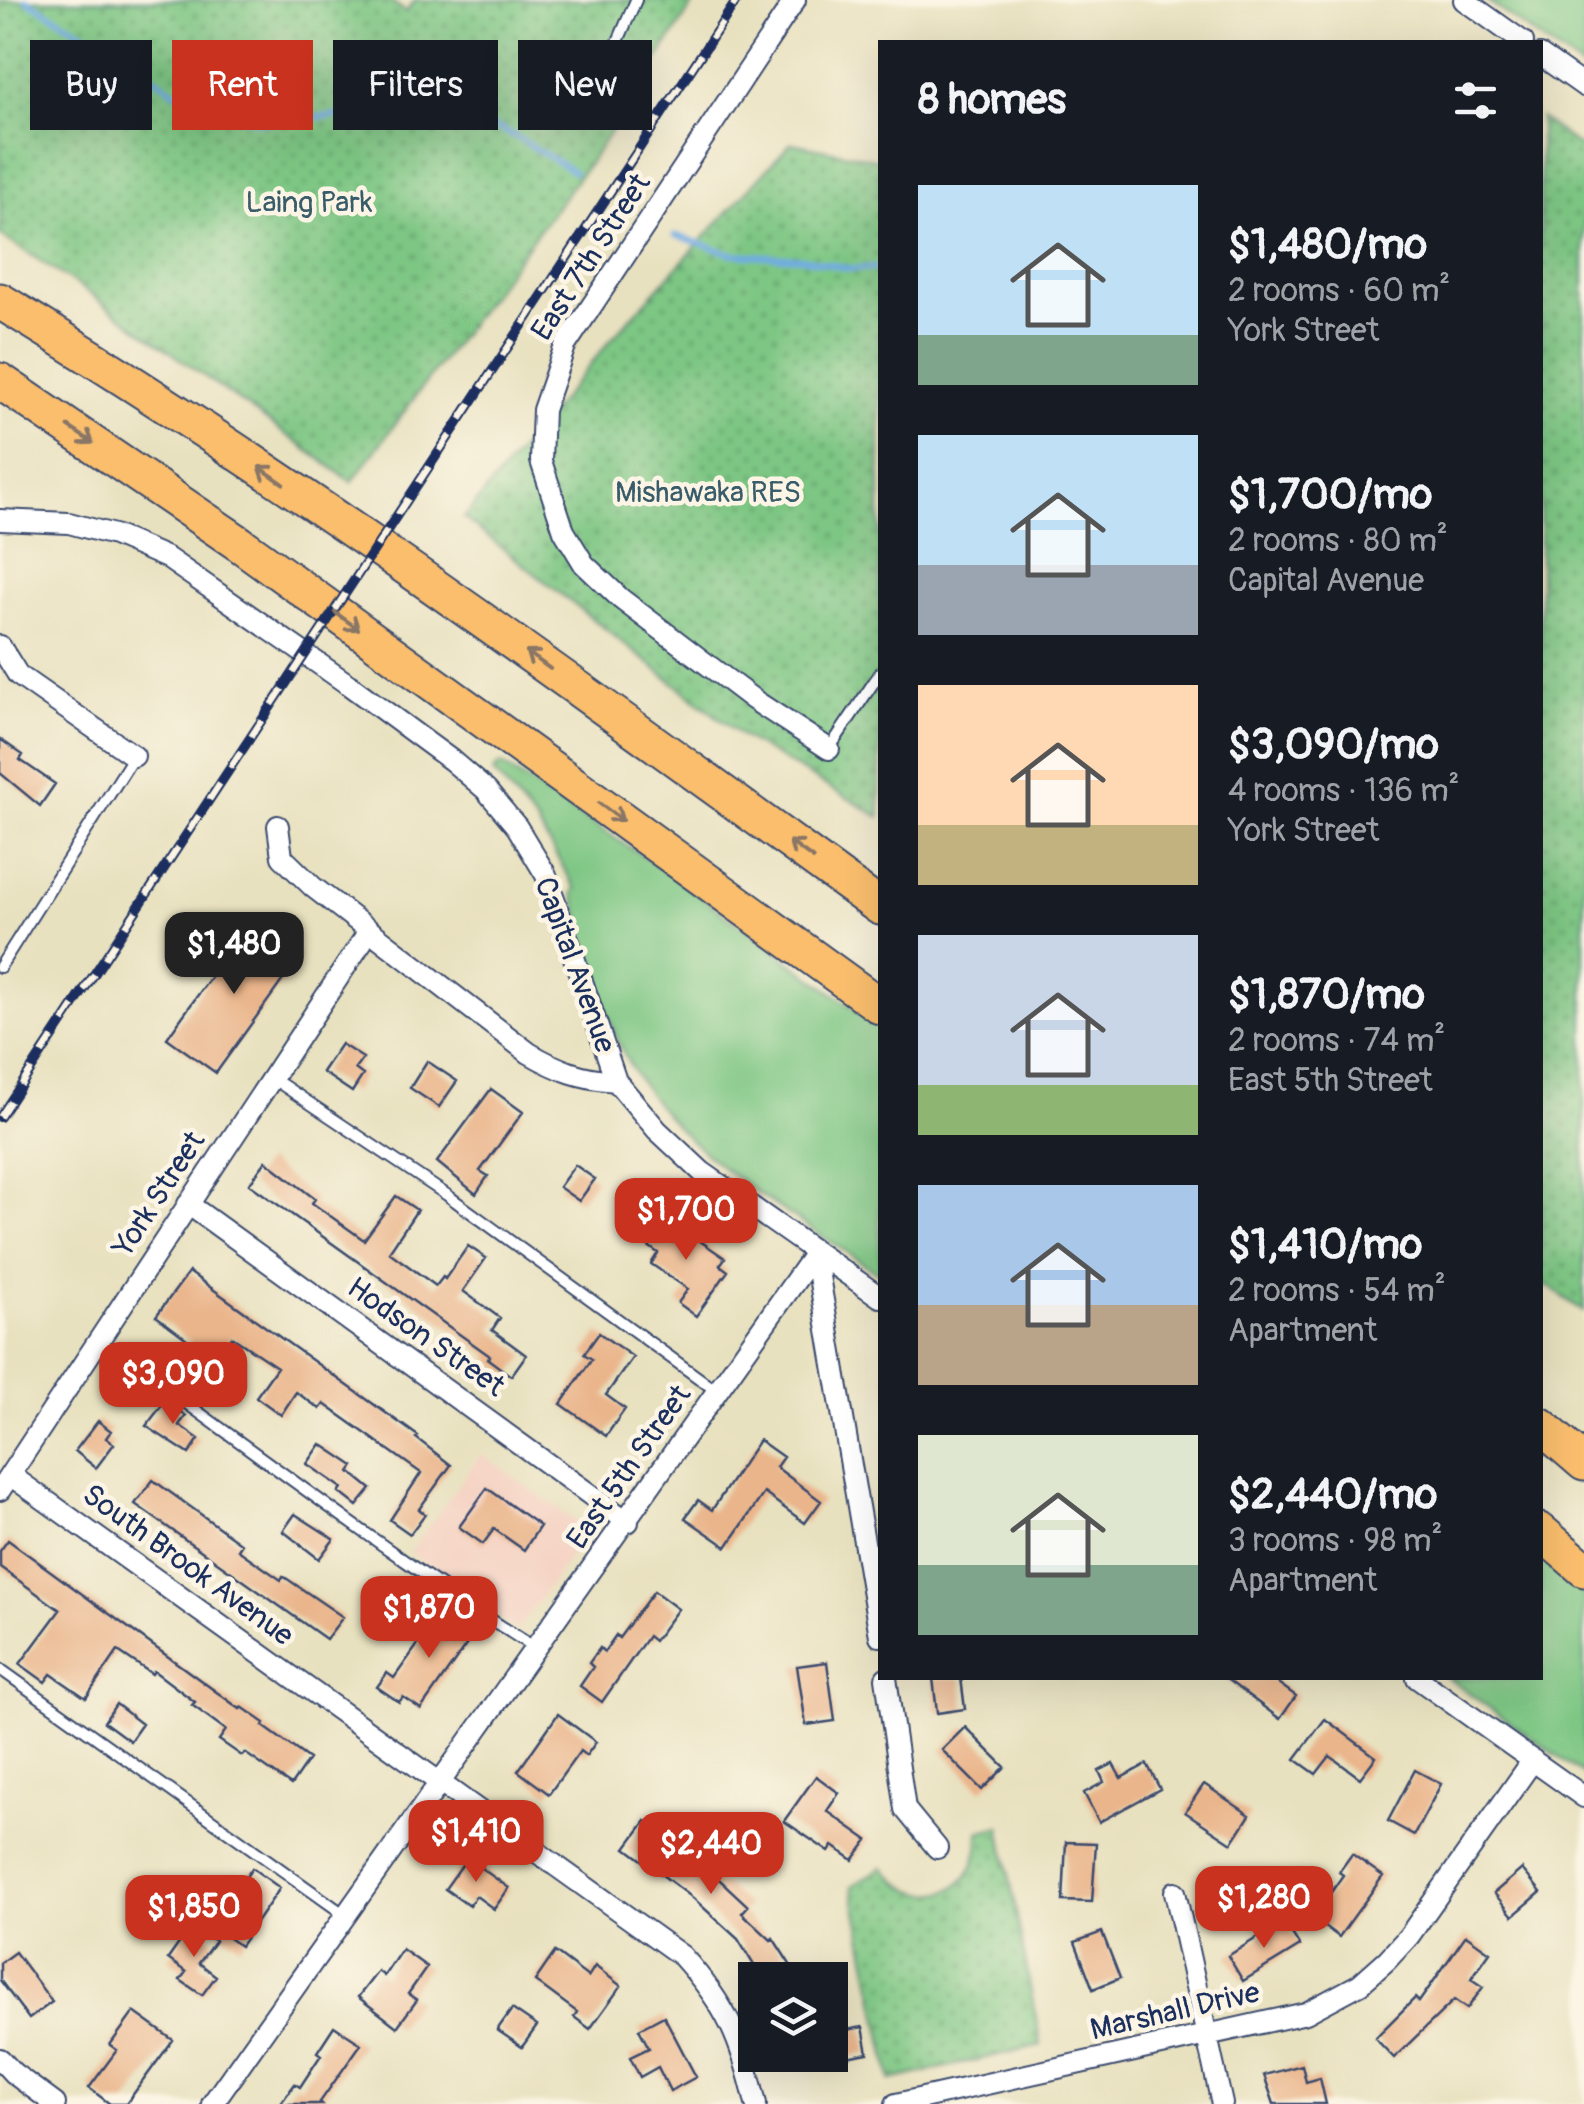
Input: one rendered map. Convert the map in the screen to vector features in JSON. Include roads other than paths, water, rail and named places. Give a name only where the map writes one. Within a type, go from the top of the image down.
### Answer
[{"type":"highway","points":[[0,301],[237,452],[443,593],[878,907]]},
{"type":"highway","points":[[0,381],[240,544],[878,1005]]},
{"type":"highway","points":[[1543,1428],[1584,1463]]},
{"type":"highway","points":[[1543,1534],[1584,1569]]},
{"type":"street","name":"East 7th Street","points":[[795,0],[564,346],[543,410],[542,461],[564,531],[584,564],[621,600],[724,678],[829,749]]},
{"type":"street","points":[[1464,0],[1520,40]]},
{"type":"street","points":[[1543,57],[1584,86]]},
{"type":"street","name":"Capital Avenue","points":[[0,520],[69,523],[114,535],[167,558],[345,682],[486,790],[517,827],[546,876],[616,1081],[656,1130],[702,1172],[878,1296]]},
{"type":"street","points":[[0,646],[18,675],[134,756]]},
{"type":"street","points":[[278,826],[282,857],[312,888],[529,1053],[561,1071],[591,1080],[616,1081]]},
{"type":"street","name":"York Street","points":[[5,1482],[369,931]]},
{"type":"street","name":"Hodson Street","points":[[188,1204],[628,1522]]},
{"type":"street","points":[[815,1254],[878,1624]]},
{"type":"street","name":"East 5th Street","points":[[212,2104],[815,1254]]},
{"type":"street","name":"South Brook Avenue","points":[[5,1482],[442,1784],[682,1956],[712,1989],[732,2022],[756,2104]]},
{"type":"street","points":[[886,1680],[905,1809],[937,1848]]},
{"type":"street","points":[[1421,1680],[1584,1797]]},
{"type":"street","name":"Marshall Drive","points":[[896,2104],[1306,2013],[1360,1984],[1409,1936],[1533,1760]]},
{"type":"street","points":[[1175,1892],[1222,2104]]},
{"type":"street","points":[[0,2058],[13,2073],[55,2104]]},
{"type":"lane","points":[[619,40],[636,0]]},
{"type":"lane","points":[[829,749],[878,676]]},
{"type":"lane","points":[[0,968],[134,756]]},
{"type":"lane","points":[[272,1078],[446,1195],[718,1392]]},
{"type":"lane","points":[[98,1341],[278,1473],[537,1649]]},
{"type":"lane","points":[[0,1669],[348,1917]]},
{"type":"waterway","points":[[26,0],[120,53],[184,98],[260,122],[383,112],[481,120],[574,172]]},
{"type":"waterway","points":[[675,235],[732,254],[802,258],[850,269],[878,268]]},
{"type":"railway","points":[[0,1117],[737,0]]},
{"type":"park label","name":"Laing Park","points":[[309,202]]},
{"type":"park label","name":"Mishawaka RES","points":[[708,492]]}]
